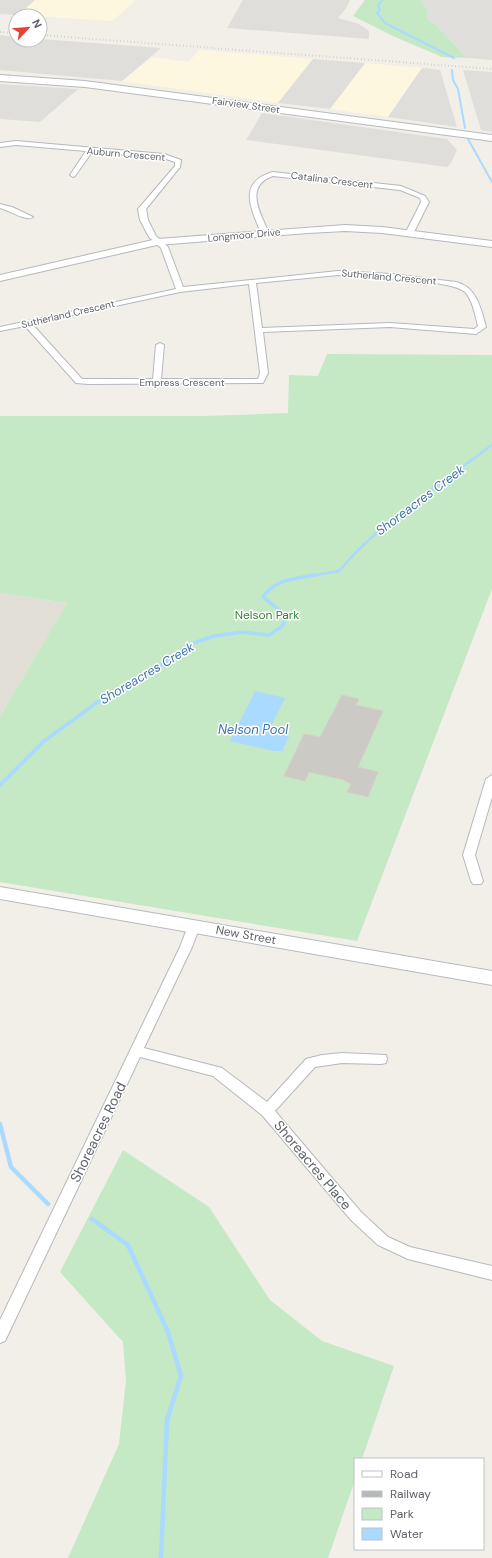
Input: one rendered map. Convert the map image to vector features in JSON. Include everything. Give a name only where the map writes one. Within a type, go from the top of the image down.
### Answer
[{"type":"main road","name":"Fairview Street","points":[[0,78],[85,84],[492,138]]},
{"type":"main road","name":"New Street","points":[[0,893],[492,978]]},
{"type":"street","name":"Auburn Crescent","points":[[0,145],[16,143],[164,156],[179,161],[178,166],[142,209],[144,220],[157,242]]},
{"type":"street","points":[[73,175],[90,150]]},
{"type":"street","name":"Catalina Crescent","points":[[265,233],[252,202],[252,195],[258,180],[263,176],[273,174],[401,188],[414,192],[423,197],[425,202],[409,234]]},
{"type":"street","points":[[0,206],[10,208],[29,217]]},
{"type":"street","name":"Longmoor Drive","points":[[0,278],[157,242],[265,233],[345,228],[382,230],[492,244]]},
{"type":"street","points":[[157,242],[164,247],[180,290]]},
{"type":"street","name":"Sutherland Crescent","points":[[0,329],[180,290],[252,281],[338,273],[391,276],[464,286],[473,297],[482,327],[476,332],[390,325],[260,330]]},
{"type":"street","name":"Empress Crescent","points":[[27,323],[79,381],[260,381],[264,377],[264,373],[260,330],[252,281]]},
{"type":"street","points":[[157,381],[160,345]]},
{"type":"street","points":[[477,881],[469,855],[492,779]]},
{"type":"street","name":"Shoreacres Road","points":[[0,1336],[137,1051],[186,947],[194,926]]},
{"type":"street","name":"Shoreacres Place","points":[[137,1051],[217,1072],[255,1100],[267,1111],[356,1216],[383,1241],[408,1253],[492,1273]]},
{"type":"street","points":[[267,1111],[311,1063],[322,1060],[342,1058],[381,1058]]},
{"type":"shaded area","points":[[0,0],[35,0],[26,8],[8,8],[8,14],[0,14]]},
{"type":"shaded area","points":[[35,0],[136,0],[112,21],[48,17],[48,8],[26,8]]},
{"type":"shaded area","points":[[243,0],[350,0],[347,7],[338,18],[359,24],[369,31],[369,39],[227,28]]},
{"type":"shaded area","points":[[421,0],[492,0],[492,60],[467,58],[436,25],[427,19],[428,10]]},
{"type":"shaded area","points":[[0,35],[8,36],[8,48],[48,48],[48,40],[161,48],[122,81],[0,70]]},
{"type":"shaded area","points":[[199,50],[313,59],[278,103],[122,81],[152,57],[189,62]]},
{"type":"shaded area","points":[[313,59],[365,63],[330,109],[278,103]]},
{"type":"shaded area","points":[[365,63],[422,68],[388,117],[330,109]]},
{"type":"shaded area","points":[[422,68],[440,70],[457,127],[388,117]]},
{"type":"shaded area","points":[[463,70],[492,72],[492,132],[481,130]]},
{"type":"shaded area","points":[[0,84],[78,89],[40,122],[0,119]]},
{"type":"shaded area","points":[[262,113],[447,139],[457,150],[451,163],[447,167],[246,140]]},
{"type":"shaded area","points":[[0,593],[67,603],[0,716]]},
{"type":"green space","points":[[365,0],[421,0],[428,10],[427,19],[436,25],[467,58],[442,57],[395,37],[353,16]]},
{"type":"green space","name":"Nelson Park","points":[[327,354],[492,355],[492,589],[357,941],[0,882],[0,716],[67,603],[0,593],[0,416],[206,416],[288,413],[289,375],[318,376]]},
{"type":"green space","points":[[123,1150],[209,1207],[270,1300],[322,1341],[394,1366],[362,1458],[354,1458],[354,1483],[328,1558],[68,1558],[119,1444],[126,1381],[123,1342],[60,1272]]},
{"type":"water","name":"Nelson Pool","points":[[255,691],[285,698],[270,728],[281,728],[289,737],[282,751],[274,751],[230,741]]},
{"type":"building","points":[[342,695],[359,699],[356,705],[383,711],[358,767],[378,772],[368,797],[347,792],[351,784],[344,780],[309,772],[305,781],[284,776],[304,734],[320,737]]},
{"type":"waterway","name":"Shoreacres Creek","points":[[382,0],[378,6],[380,10],[377,13],[385,23],[454,58]]},
{"type":"waterway","name":"Shoreacres Creek","points":[[452,70],[453,80],[458,89],[465,128]]},
{"type":"waterway","name":"Shoreacres Creek","points":[[468,139],[492,182]]},
{"type":"waterway","name":"Shoreacres Creek","points":[[310,576],[339,571],[392,519],[492,445]]},
{"type":"waterway","name":"Shoreacres Creek","points":[[0,785],[44,741],[102,699],[138,681],[191,644],[214,636],[241,632],[269,635],[281,627],[288,617],[263,597],[268,591],[279,583],[315,575]]},
{"type":"waterway","name":"Shoreacres Creek","points":[[0,1124],[11,1167],[48,1204]]},
{"type":"waterway","name":"Shoreacres Creek","points":[[92,1219],[128,1245],[168,1332],[181,1376],[167,1420],[161,1558]]},
{"type":"railway","points":[[0,32],[8,32]]},
{"type":"railway","points":[[48,36],[492,69]]}]
